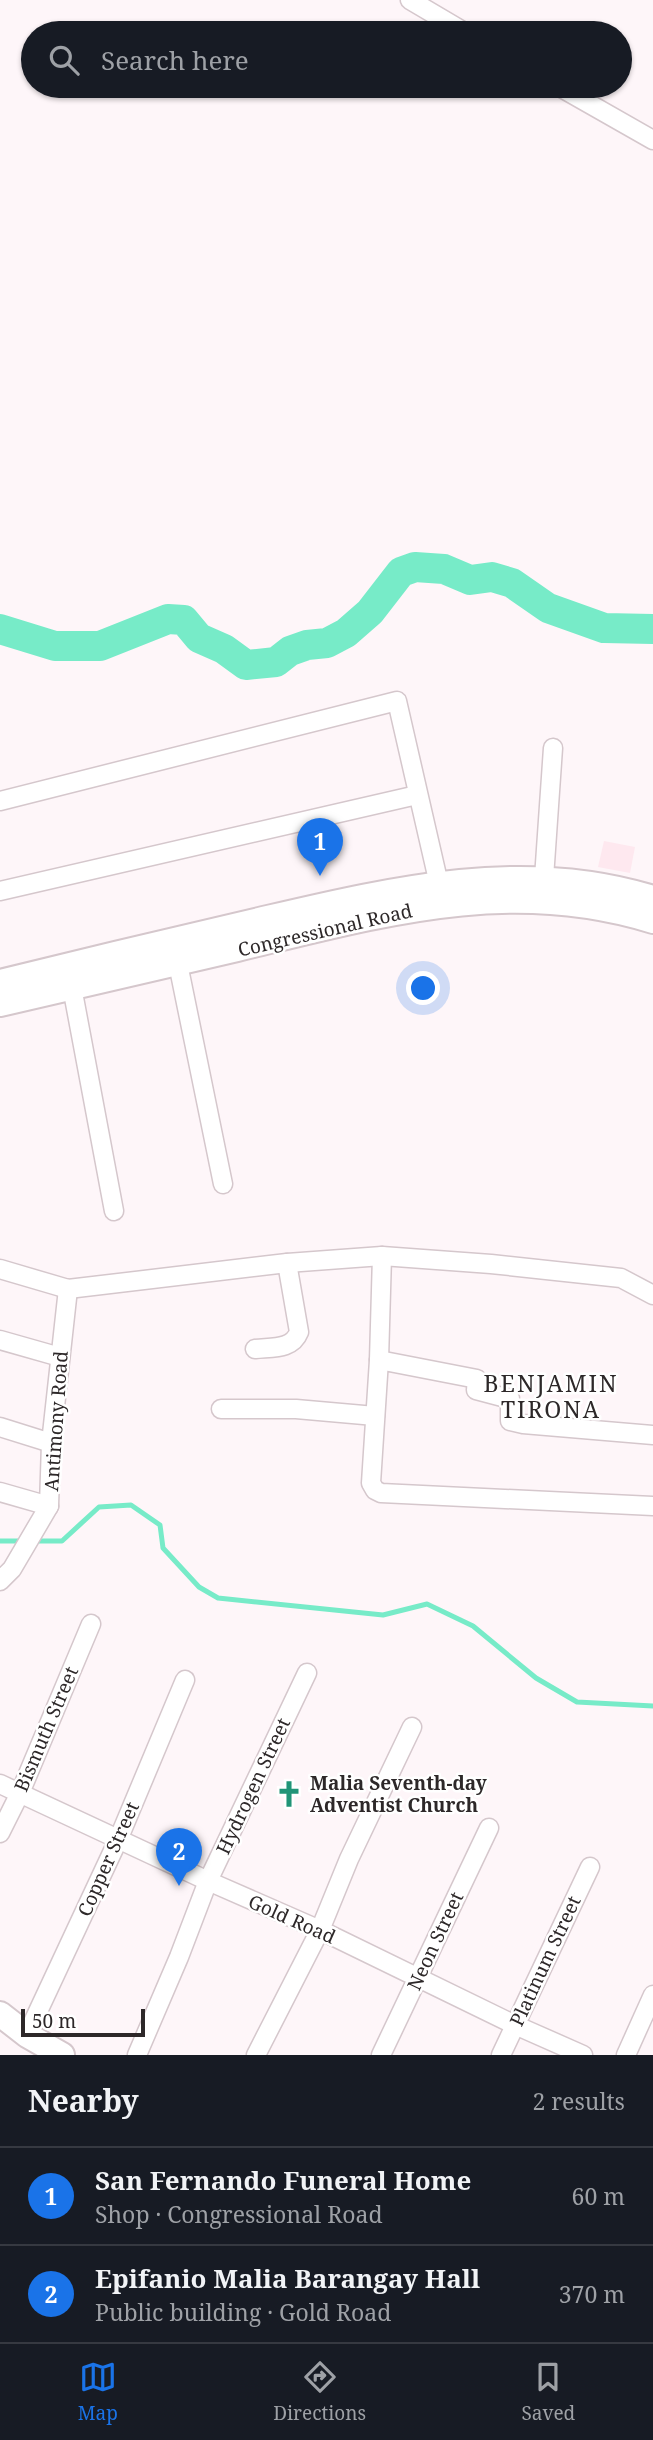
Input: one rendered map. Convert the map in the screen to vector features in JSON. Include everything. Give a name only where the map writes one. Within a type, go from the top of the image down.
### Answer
[{"type":"main road","name":"Congressional Road","points":[[0,1004],[72,987],[324,905],[441,894],[490,879],[544,878],[624,901]]},
{"type":"main road","name":"Congressional Road","points":[[441,894],[495,900],[652,900]]},
{"type":"main road","name":"Congressional Road","points":[[0,982],[176,951]]},
{"type":"main road","points":[[0,2014],[27,2035],[62,2055]]},
{"type":"street","points":[[410,0],[446,21]]},
{"type":"street","points":[[579,98],[653,140]]},
{"type":"street","points":[[0,801],[397,701],[441,894]]},
{"type":"street","points":[[544,878],[553,748]]},
{"type":"street","points":[[0,891],[417,795]]},
{"type":"street","points":[[176,951],[223,1184]]},
{"type":"street","points":[[72,987],[114,1211]]},
{"type":"street","points":[[382,1256],[371,1483],[375,1490],[381,1493],[653,1506]]},
{"type":"street","points":[[0,1269],[68,1289],[286,1263],[382,1256],[621,1278],[653,1295]]},
{"type":"street","points":[[255,1349],[289,1345],[296,1341],[299,1332],[286,1263]]},
{"type":"street","name":"Antimony Road","points":[[6,1575],[50,1506],[51,1443],[68,1289]]},
{"type":"street","points":[[0,1340],[60,1357]]},
{"type":"street","points":[[379,1360],[477,1379],[476,1390],[510,1399],[510,1421],[653,1435]]},
{"type":"street","points":[[221,1409],[296,1409],[375,1416]]},
{"type":"street","points":[[0,1427],[51,1443]]},
{"type":"street","points":[[0,1492],[50,1506]]},
{"type":"street","name":"Bismuth Street","points":[[0,1833],[20,1794],[91,1624]]},
{"type":"street","name":"Hydrogen Street","points":[[136,2055],[179,1957],[208,1881],[307,1673]]},
{"type":"street","name":"Copper Street","points":[[27,2035],[118,1840],[186,1681]]},
{"type":"street","points":[[256,2055],[320,1930],[349,1859],[412,1727]]},
{"type":"street","name":"Gold Road","points":[[0,1784],[320,1930],[583,2055]]},
{"type":"street","name":"Neon Street","points":[[381,2055],[489,1828]]},
{"type":"street","name":"Platinum Street","points":[[501,2055],[590,1867]]},
{"type":"street","points":[[626,2055],[653,1995]]},
{"type":"shaded area","points":[[604,841],[635,847],[630,873],[598,867]]},
{"type":"waterway","points":[[0,629],[55,646],[100,646],[168,619],[184,620],[199,638],[224,649],[246,665],[276,662],[290,651],[307,645],[327,643],[346,633],[370,612],[401,572],[415,567],[444,569],[470,580],[492,577],[512,583],[548,608],[604,628],[653,629]]},
{"type":"waterway","points":[[0,1541],[62,1541],[99,1507],[131,1505],[160,1525],[163,1548],[199,1587],[218,1598],[383,1615],[427,1604],[473,1626],[536,1678],[577,1702],[653,1706]]},
{"type":"place","name":"San Fernando Funeral Home","points":[[320,876]]},
{"type":"place","name":"Malia Seventh-day Adventist Church","points":[[289,1794]]},
{"type":"place","name":"Epifanio Malia Barangay Hall","points":[[179,1886]]},
{"type":"district","name":"BENJAMIN TIRONA","points":[[551,1396]]}]
